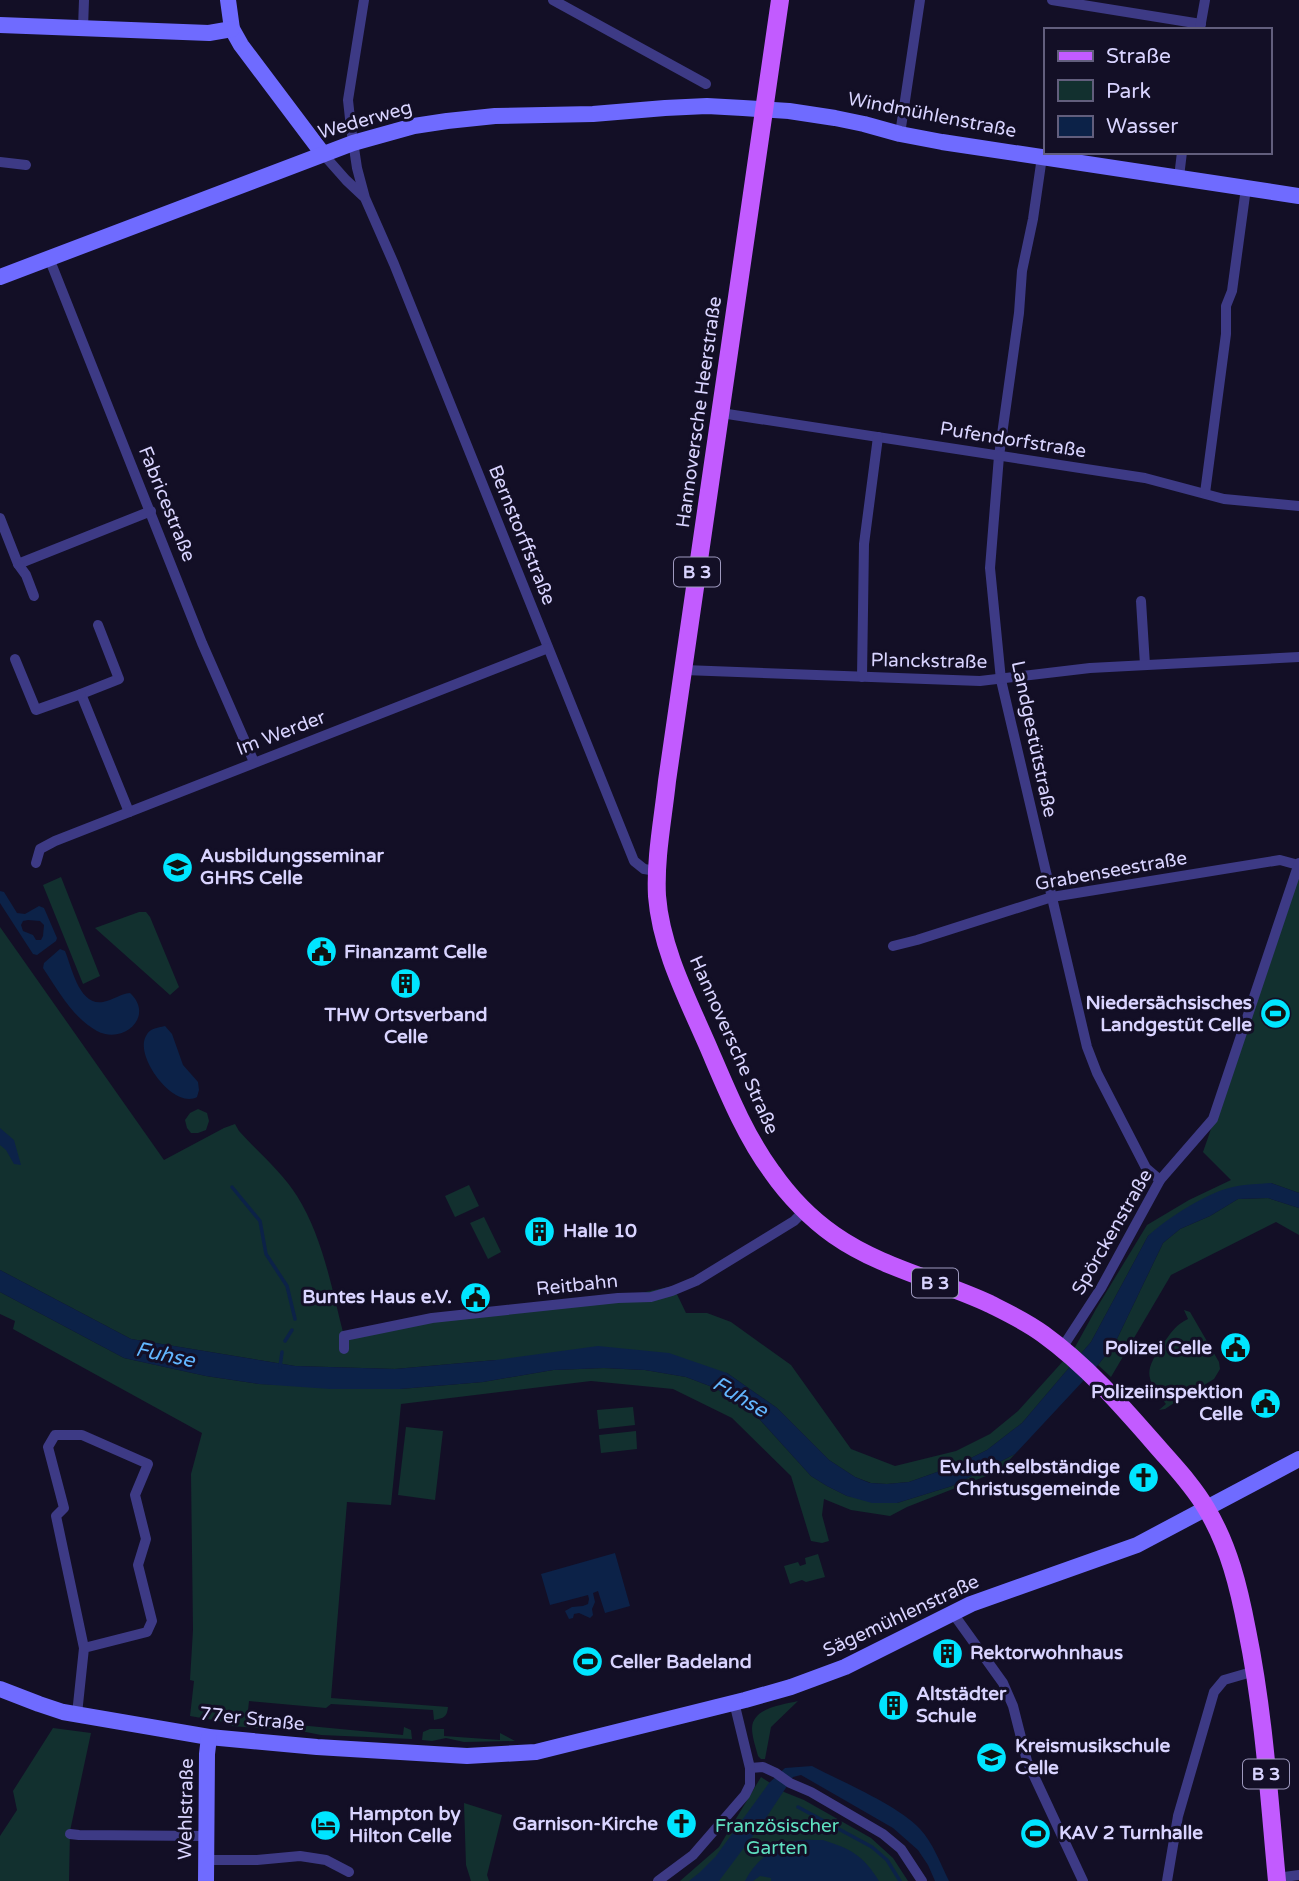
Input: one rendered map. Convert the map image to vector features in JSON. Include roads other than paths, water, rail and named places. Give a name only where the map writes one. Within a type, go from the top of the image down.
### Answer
[{"type":"main road","name":"Hannoversche Heerstraße","points":[[657,872],[667,781],[780,0]]},
{"type":"main road","name":"Hannoversche Straße","points":[[657,872],[660,919],[670,952],[708,1046],[748,1133],[771,1171],[805,1210],[833,1234],[857,1249],[988,1303],[1032,1327],[1064,1351],[1131,1417],[1190,1484],[1206,1508],[1230,1557],[1244,1611],[1255,1671],[1277,1879]]},
{"type":"street","points":[[83,28],[84,0]]},
{"type":"street","points":[[228,0],[232,29],[240,45],[323,154]]},
{"type":"street","name":"Bernstorffstraße","points":[[363,0],[348,100],[353,143],[365,198],[634,861],[644,869],[657,872]]},
{"type":"street","points":[[553,0],[706,84]]},
{"type":"street","points":[[900,134],[920,0]]},
{"type":"street","points":[[1059,1],[1201,27],[1205,0]]},
{"type":"street","points":[[0,25],[209,33],[232,29]]},
{"type":"street","name":"Wederweg","points":[[0,277],[353,143],[414,127],[495,116],[593,114],[665,108],[764,109]]},
{"type":"street","name":"Windmühlenstraße","points":[[764,109],[835,118],[900,134],[1042,158],[1299,197]]},
{"type":"street","name":"Bernstorffstraße","points":[[323,154],[365,198]]},
{"type":"street","points":[[1179,177],[1182,154]]},
{"type":"street","name":"Landgestütstraße","points":[[1042,158],[1022,271],[1020,313],[999,456],[990,568],[1001,680],[1087,1047],[1097,1073],[1146,1168],[1160,1180]]},
{"type":"street","points":[[0,162],[26,165]]},
{"type":"street","points":[[1205,493],[1226,334],[1226,306],[1232,291],[1246,188]]},
{"type":"street","name":"Fabricestraße","points":[[49,258],[202,643],[254,762]]},
{"type":"street","name":"Pufendorfstraße","points":[[721,413],[1145,478],[1224,499],[1299,506]]},
{"type":"street","points":[[862,677],[864,544],[878,437]]},
{"type":"street","points":[[18,564],[151,511]]},
{"type":"street","points":[[0,518],[34,596]]},
{"type":"street","points":[[1141,601],[1145,665]]},
{"type":"street","points":[[15,659],[36,710],[119,679],[98,625]]},
{"type":"street","name":"Im Werder","points":[[36,863],[40,849],[48,845],[548,648]]},
{"type":"street","name":"Planckstraße","points":[[684,670],[980,681],[1090,668],[1299,657]]},
{"type":"street","points":[[81,694],[129,812]]},
{"type":"street","name":"Grabenseestraße","points":[[894,946],[1052,897],[1280,860],[1299,864]]},
{"type":"street","name":"Spörckenstraße","points":[[1064,1351],[1160,1180],[1213,1119],[1299,864]]},
{"type":"street","name":"Reitbahn","points":[[344,1349],[344,1336],[432,1318],[618,1298],[651,1297],[672,1291],[696,1280],[794,1221],[805,1210]]},
{"type":"street","points":[[77,1714],[84,1648],[56,1516],[64,1508],[48,1447],[55,1435],[82,1434],[148,1464],[135,1495],[146,1539],[138,1565],[152,1621],[147,1632],[84,1648]]},
{"type":"street","name":"Sägemühlenstraße","points":[[645,1725],[791,1687],[845,1667],[952,1612],[1137,1545],[1299,1459]]},
{"type":"street","points":[[952,1612],[1003,1683],[1013,1706],[1027,1760],[1083,1881]]},
{"type":"street","points":[[1167,1881],[1178,1816],[1214,1692],[1224,1680],[1255,1671]]},
{"type":"street","name":"77er Straße","points":[[0,1689],[39,1704],[77,1714],[209,1737],[467,1756],[536,1752],[645,1725]]},
{"type":"street","points":[[658,1881],[693,1855],[745,1795],[750,1785],[750,1773],[734,1702]]},
{"type":"street","name":"Wehlstraße","points":[[206,1881],[209,1737]]},
{"type":"street","points":[[750,1773],[763,1767],[883,1834],[901,1849],[922,1881]]},
{"type":"street","points":[[70,1833],[206,1836]]},
{"type":"street","points":[[206,1860],[257,1860],[300,1856],[326,1860],[349,1872]]},
{"type":"street","points":[[1277,1879],[1299,1875]]},
{"type":"water","points":[[0,891],[4,892],[17,913],[25,914],[39,906],[44,908],[56,941],[37,955],[33,954],[0,903]],"holes":[[[23,921],[40,921],[44,925],[41,940],[36,940],[33,935],[23,931]]]},
{"type":"water","points":[[60,949],[65,951],[78,984],[88,998],[103,1002],[130,993],[137,1002],[139,1011],[133,1026],[117,1034],[107,1034],[97,1031],[81,1019],[43,968],[44,963]]},
{"type":"water","points":[[165,1026],[172,1034],[183,1065],[198,1082],[197,1097],[188,1099],[178,1096],[158,1079],[151,1068],[144,1045],[146,1036],[152,1030]]},
{"type":"water","points":[[0,1128],[14,1140],[21,1165],[14,1164],[0,1145]]},
{"type":"water","name":"Fuhse","points":[[1271,1183],[1299,1193],[1299,1208],[1268,1198],[1238,1199],[1210,1216],[1180,1229],[1163,1243],[1115,1343],[1015,1454],[952,1486],[897,1503],[872,1503],[847,1496],[827,1486],[811,1476],[753,1412],[715,1388],[686,1377],[645,1370],[604,1368],[553,1370],[483,1382],[400,1389],[330,1389],[259,1384],[206,1376],[124,1358],[0,1292],[0,1270],[131,1339],[295,1366],[395,1369],[496,1360],[598,1346],[669,1353],[727,1373],[777,1408],[829,1460],[855,1477],[870,1483],[887,1484],[909,1482],[957,1465],[987,1450],[1022,1423],[1091,1342],[1148,1236],[1177,1214],[1212,1194],[1238,1186]]},
{"type":"water","points":[[615,1553],[630,1606],[605,1613],[598,1591],[593,1593],[595,1602],[590,1618],[579,1613],[569,1619],[565,1611],[588,1604],[588,1595],[550,1605],[541,1574]]},
{"type":"water","points":[[812,1766],[884,1803],[910,1820],[929,1840],[949,1881],[935,1881],[918,1850],[893,1828],[801,1775],[793,1777],[719,1881],[689,1881],[716,1856],[769,1783],[785,1768]]},
{"type":"water","points":[[798,1840],[823,1840],[856,1854],[879,1881],[771,1881],[771,1878],[760,1876],[753,1881],[745,1881],[759,1861],[779,1847]]},
{"type":"waterway","points":[[232,1187],[260,1221],[266,1254],[287,1286],[295,1319]]},
{"type":"waterway","points":[[285,1341],[292,1330]]},
{"type":"waterway","points":[[280,1367],[282,1352]]},
{"type":"waterway","points":[[798,1807],[872,1847],[887,1860],[900,1881]]},
{"type":"place","name":"Ausbildungsseminar GHRS Celle","points":[[177,867]]},
{"type":"place","name":"Finanzamt Celle","points":[[321,952]]},
{"type":"place","name":"THW Ortsverband Celle","points":[[406,984]]},
{"type":"place","name":"Niedersächsisches Landgestüt Celle","points":[[1275,1014]]},
{"type":"place","name":"Halle 10","points":[[540,1231]]},
{"type":"place","name":"Buntes Haus e.V.","points":[[475,1297]]},
{"type":"place","name":"Polizei Celle","points":[[1235,1348]]},
{"type":"place","name":"Polizeiinspektion Celle","points":[[1266,1403]]},
{"type":"place","name":"Ev.luth.selbständige Christusgemeinde","points":[[1143,1478]]},
{"type":"place","name":"Rektorwohnhaus","points":[[947,1653]]},
{"type":"place","name":"Celler Badeland","points":[[587,1662]]},
{"type":"place","name":"Altstädter Schule","points":[[893,1705]]},
{"type":"place","name":"Kreismusikschule Celle","points":[[992,1757]]},
{"type":"place","name":"Garnison-Kirche","points":[[681,1824]]},
{"type":"place","name":"Hampton by Hilton Celle","points":[[326,1825]]},
{"type":"place","name":"KAV 2 Turnhalle","points":[[1036,1833]]},
{"type":"park label","name":"Französischer Garten","points":[[777,1837]]}]
